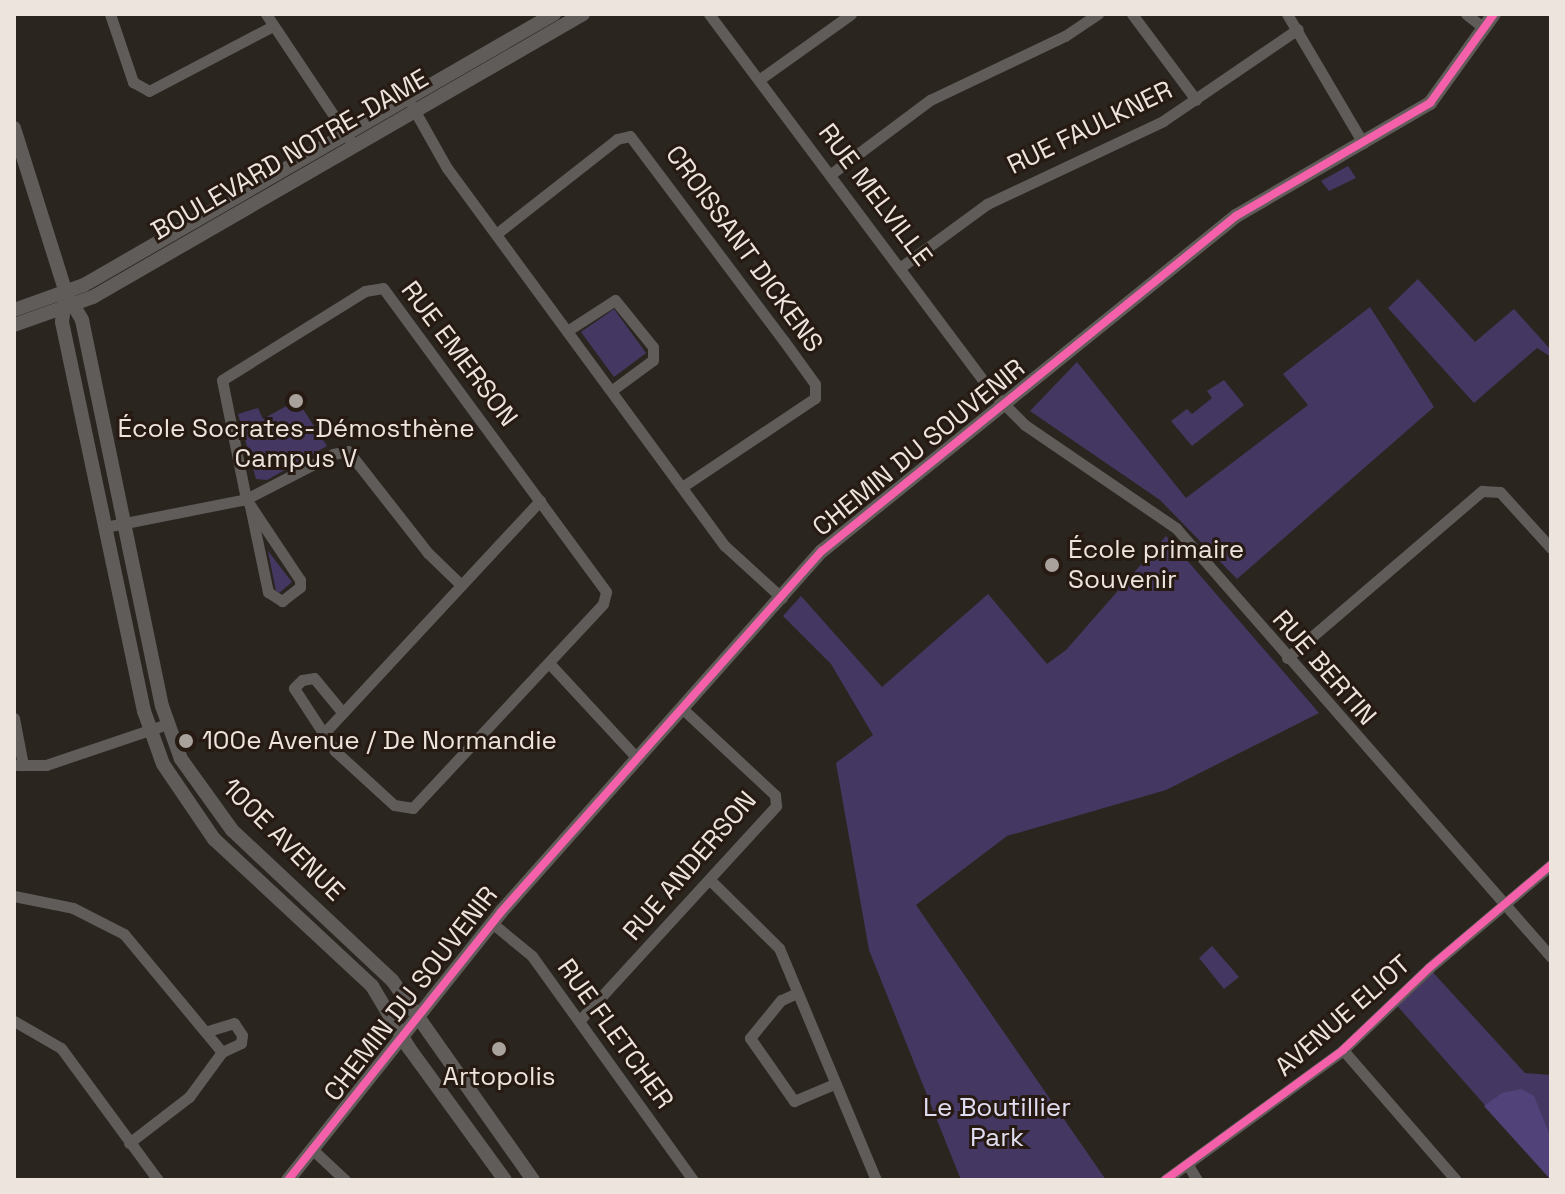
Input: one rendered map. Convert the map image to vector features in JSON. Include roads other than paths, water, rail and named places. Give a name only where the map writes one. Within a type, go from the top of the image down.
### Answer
[{"type":"street","points":[[110,14],[133,82],[149,91],[271,27]]},
{"type":"street","points":[[266,14],[271,27],[350,140]]},
{"type":"street","name":"BOULEVARD NOTRE-DAME","points":[[411,105],[554,14]]},
{"type":"street","name":"BOULEVARD NOTRE-DAME","points":[[14,325],[68,303],[565,18],[583,14]]},
{"type":"street","name":"RUE MELVILLE","points":[[709,14],[1003,405]]},
{"type":"street","points":[[760,79],[851,14]]},
{"type":"street","points":[[831,174],[930,100],[1065,36],[1098,14]]},
{"type":"street","points":[[1132,14],[1196,100]]},
{"type":"street","points":[[1287,14],[1363,143]]},
{"type":"street","points":[[1466,14],[1484,28]]},
{"type":"street","name":"CHEMIN DU SOUVENIR","points":[[288,1180],[492,923],[829,545],[1236,216],[1432,101],[1494,14]]},
{"type":"street","name":"RUE FAULKNER","points":[[901,267],[987,204],[1196,100],[1298,29]]},
{"type":"street","points":[[411,105],[447,168],[728,550],[782,598]]},
{"type":"street","name":"100E AVENUE","points":[[14,128],[21,173],[68,303],[124,523],[167,724],[192,779],[223,821],[375,962],[533,1180]]},
{"type":"street","name":"CROISSANT DICKENS","points":[[496,234],[617,139],[630,136],[776,329],[815,384],[815,398],[682,487]]},
{"type":"street","name":"RUE EMERSON","points":[[248,502],[222,380],[365,291],[383,288],[606,592],[603,604],[413,808],[394,805],[335,751],[294,688],[302,680],[314,678],[343,713]]},
{"type":"street","points":[[567,331],[615,300],[653,347],[650,363],[611,391]]},
{"type":"street","name":"BOULEVARD NOTRE-DAME","points":[[14,310],[68,303]]},
{"type":"street","name":"100E AVENUE","points":[[68,303],[105,527],[149,731],[176,788],[206,830],[372,986],[404,1037],[505,1180]]},
{"type":"street","name":"RUE BERTIN","points":[[1003,405],[1169,522],[1551,957]]},
{"type":"street","points":[[105,527],[248,502],[333,454],[353,453],[428,553],[460,584]]},
{"type":"street","points":[[1287,658],[1482,491],[1500,492],[1551,548]]},
{"type":"street","points":[[325,732],[540,501]]},
{"type":"street","points":[[248,502],[300,580],[300,587],[282,601],[268,592],[248,502]]},
{"type":"street","points":[[549,663],[638,759]]},
{"type":"street","name":"RUE ANDERSON","points":[[579,1021],[710,880],[777,800],[684,710]]},
{"type":"street","points":[[14,718],[19,765],[46,765],[167,724]]},
{"type":"street","name":"AVENUE ELIOT","points":[[1165,1180],[1343,1050],[1551,865]]},
{"type":"street","points":[[710,880],[779,948],[876,1180]]},
{"type":"street","points":[[14,896],[73,908],[124,934],[207,1031],[210,1042],[222,1052]]},
{"type":"street","name":"RUE FLETCHER","points":[[492,923],[528,951],[693,1180]]},
{"type":"street","points":[[797,993],[781,1000],[750,1038],[794,1101],[834,1084]]},
{"type":"street","points":[[14,1021],[61,1048],[158,1180]]},
{"type":"street","points":[[129,1143],[189,1097],[222,1052],[241,1043],[240,1027],[221,1023],[207,1031]]},
{"type":"street","points":[[1343,1050],[1456,1180]]},
{"type":"street","points":[[313,1150],[345,1180]]},
{"type":"street","points":[[1188,1165],[1197,1180]]},
{"type":"place","name":"École Socrates-Démosthène Campus V","points":[[296,401]]},
{"type":"place","name":"École primaire Souvenir","points":[[1052,565]]},
{"type":"place","name":"100e Avenue / De Normandie","points":[[186,741]]},
{"type":"place","name":"Artopolis","points":[[499,1049]]},
{"type":"park label","name":"Le Boutillier Park","points":[[997,1123]]}]
